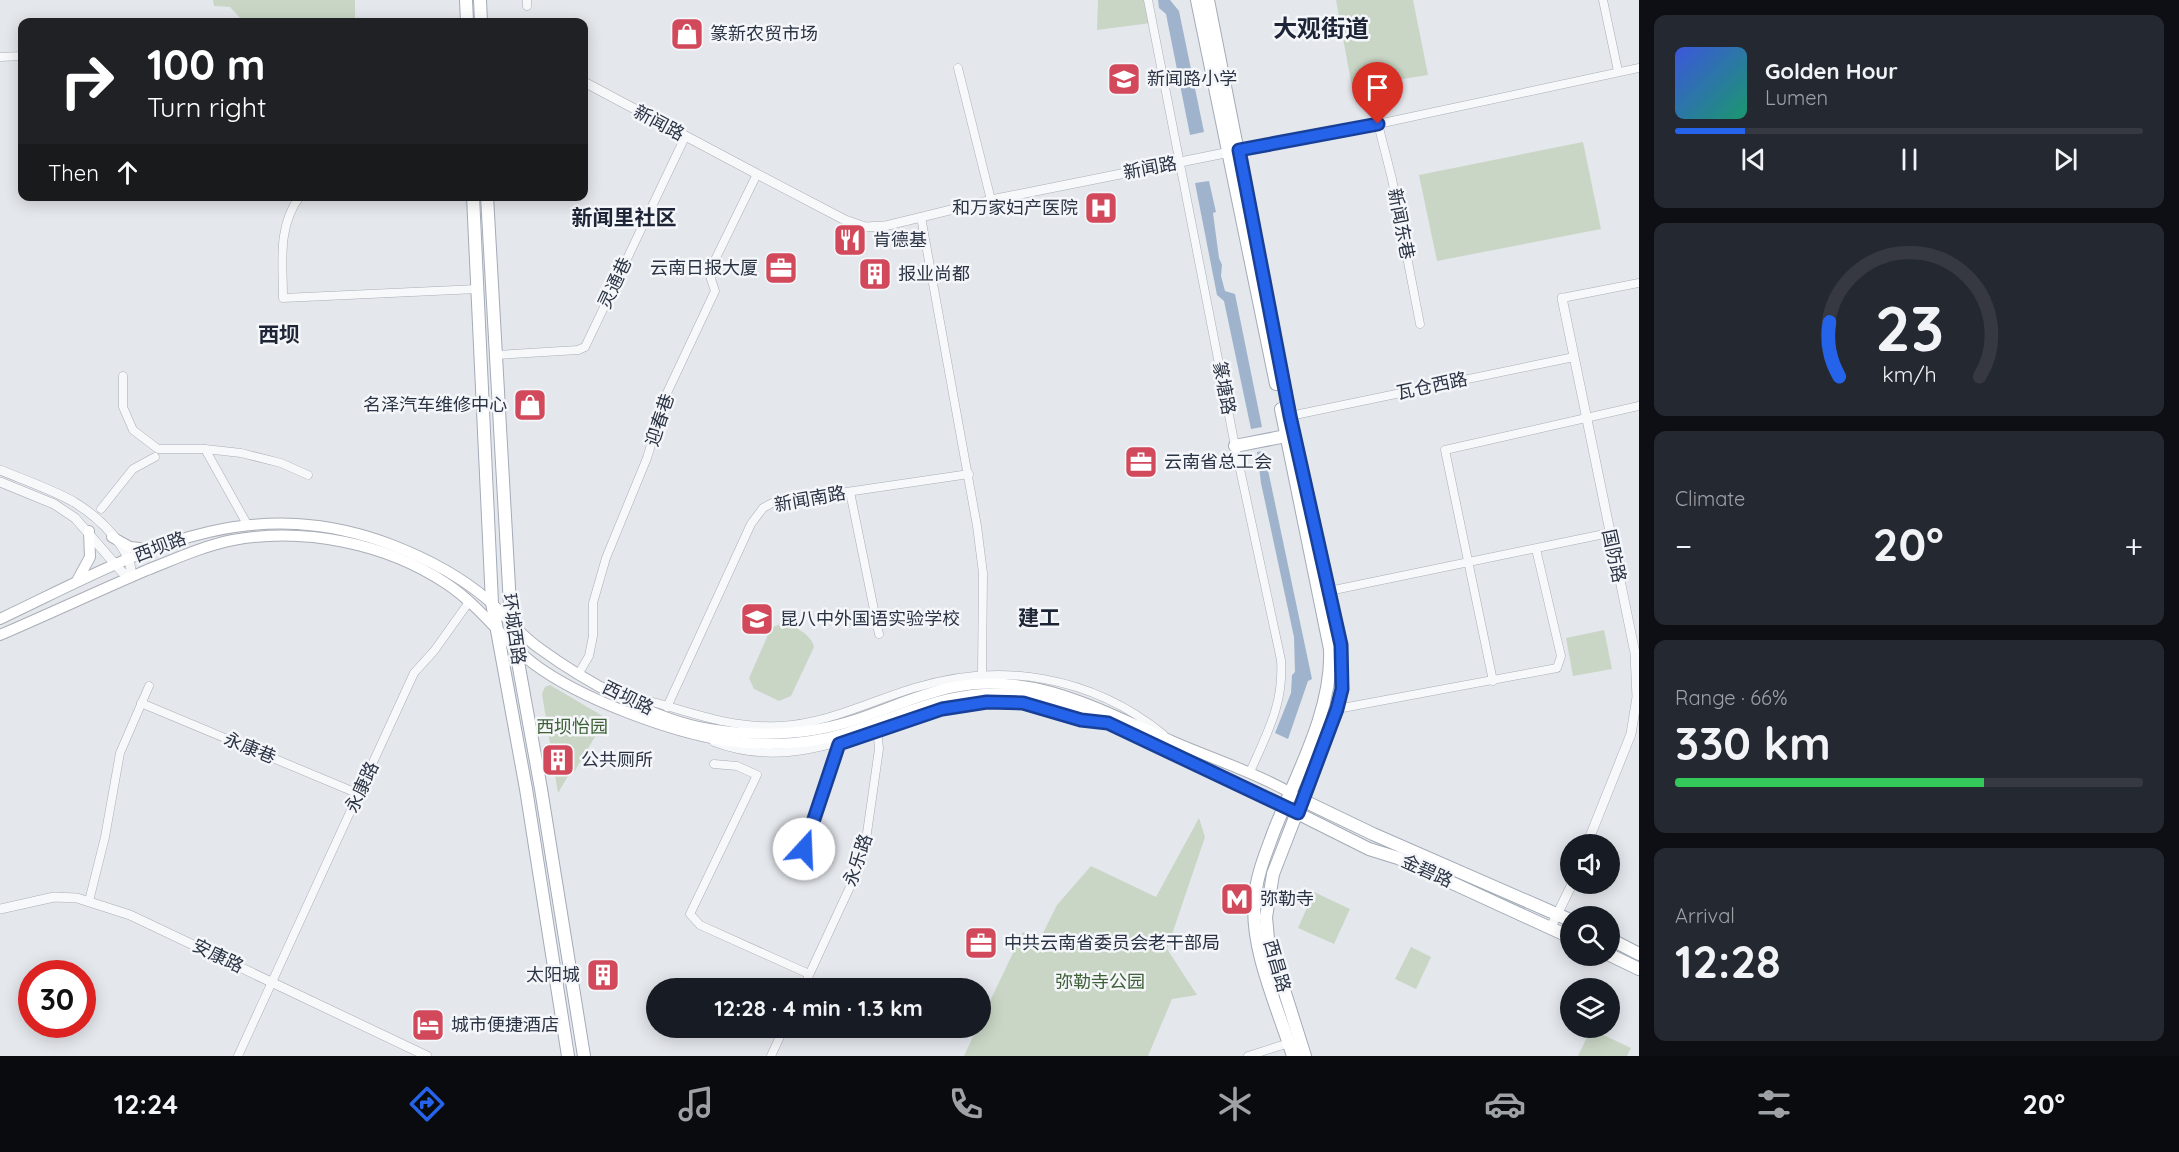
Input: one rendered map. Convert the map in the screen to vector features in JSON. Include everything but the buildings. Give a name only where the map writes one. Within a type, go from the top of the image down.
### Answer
[{"type":"main road","points":[[466,0],[467,18]]},
{"type":"main road","points":[[480,0],[481,18]]},
{"type":"main road","name":"西昌路","points":[[1197,0],[1234,151],[1341,645],[1342,689],[1337,709],[1273,874],[1266,917],[1268,939],[1305,1056]]},
{"type":"main road","name":"西昌路","points":[[1208,0],[1286,436],[1330,649],[1331,669],[1323,710],[1261,865],[1255,896],[1256,944],[1293,1056]]},
{"type":"main road","name":"环城西路","points":[[473,201],[492,603],[526,789],[568,1056]]},
{"type":"main road","name":"环城西路","points":[[488,201],[511,623],[541,789],[584,1056]]},
{"type":"main road","points":[[1234,446],[1286,436]]},
{"type":"main road","name":"西坝路","points":[[0,619],[115,564],[195,533],[247,524],[309,525],[367,536],[451,572],[492,603],[538,648],[614,693],[671,719],[703,728],[751,735],[780,735],[836,726],[915,697],[953,687],[986,683],[1016,683],[1065,694],[1171,741],[1250,772],[1289,792]]},
{"type":"main road","points":[[74,584],[84,572],[90,557],[89,531]]},
{"type":"main road","name":"西坝路","points":[[0,635],[201,549],[228,541],[288,535],[343,542],[393,558],[448,584],[537,666],[599,699],[640,717],[690,733],[733,742],[784,744],[877,727],[940,701],[971,695],[1005,693],[1062,704],[1108,723],[1284,806]]},
{"type":"main road","points":[[112,537],[130,548],[157,547]]},
{"type":"main road","name":"金碧路","points":[[1289,792],[1300,807],[1369,849],[1398,858],[1560,931]]},
{"type":"main road","name":"金碧路","points":[[1284,806],[1300,807],[1558,914]]},
{"type":"main road","points":[[1620,944],[1639,954]]},
{"type":"main road","points":[[1620,960],[1639,969]]},
{"type":"street","name":"篆塘路","points":[[1148,0],[1234,446],[1281,660],[1283,686],[1276,711],[1250,772]]},
{"type":"street","points":[[1603,0],[1618,71]]},
{"type":"street","points":[[0,57],[18,56]]},
{"type":"street","points":[[958,68],[991,200]]},
{"type":"street","name":"新闻路","points":[[588,84],[845,220],[865,227],[885,226],[991,200],[1378,124],[1639,68]]},
{"type":"street","name":"新闻东巷","points":[[1378,124],[1392,179],[1420,324]]},
{"type":"street","name":"灵通巷","points":[[496,355],[578,350],[585,347],[685,137]]},
{"type":"street","name":"迎春巷","points":[[579,673],[589,656],[593,636],[593,603],[606,558],[647,458],[666,395],[715,291],[710,276],[711,268],[757,174]]},
{"type":"street","points":[[296,201],[282,236],[283,298],[477,289]]},
{"type":"street","points":[[921,217],[952,396],[969,474],[982,573],[982,674]]},
{"type":"street","points":[[1562,298],[1639,283]]},
{"type":"street","name":"国防路","points":[[1562,298],[1609,533],[1637,653],[1635,735],[1591,834]]},
{"type":"street","name":"瓦仓西路","points":[[1290,416],[1574,357]]},
{"type":"street","points":[[123,376],[123,407],[133,430],[158,450],[205,449],[241,453],[281,463],[308,475]]},
{"type":"street","points":[[1493,681],[1466,561],[1445,450],[1639,406]]},
{"type":"street","points":[[205,449],[247,524]]},
{"type":"street","points":[[100,509],[133,469],[155,457]]},
{"type":"street","points":[[0,470],[74,502],[112,537],[129,558],[131,578]]},
{"type":"street","name":"新闻南路","points":[[667,707],[757,514],[772,503],[969,474]]},
{"type":"street","points":[[0,482],[54,504],[75,518],[89,531],[115,564],[131,578]]},
{"type":"street","points":[[850,492],[879,633]]},
{"type":"street","points":[[1329,591],[1609,533]]},
{"type":"street","points":[[1337,709],[1557,668],[1560,665],[1561,656],[1536,549]]},
{"type":"street","name":"永康路","points":[[238,1056],[414,673],[434,651],[469,602]]},
{"type":"street","points":[[614,693],[649,699],[705,719],[752,726],[779,726],[834,717],[912,689],[951,678],[982,674],[1027,675],[1068,685],[1140,716],[1171,741]]},
{"type":"street","points":[[89,901],[105,837],[120,753],[149,686]]},
{"type":"street","name":"永康巷","points":[[141,703],[359,794]]},
{"type":"street","points":[[690,733],[734,750],[784,752],[839,744],[877,727]]},
{"type":"street","name":"永乐路","points":[[807,978],[856,874],[865,847],[874,801],[879,749],[877,727]]},
{"type":"street","points":[[796,871],[839,744]]},
{"type":"street","points":[[714,765],[737,766],[758,775],[690,914],[700,925],[809,974]]},
{"type":"street","points":[[1551,927],[1567,894]]},
{"type":"street","name":"安康路","points":[[0,909],[54,897],[77,897],[130,915],[427,1056]]},
{"type":"street","points":[[771,1056],[779,1038]]},
{"type":"street","points":[[1248,1056],[1289,1043]]},
{"type":"green space","points":[[213,0],[355,0],[355,18],[240,18],[230,7],[214,6]]},
{"type":"green space","points":[[1098,0],[1146,0],[1151,23],[1097,30]]},
{"type":"green space","points":[[1336,0],[1413,0],[1428,75],[1352,87]]},
{"type":"green space","points":[[1583,142],[1601,229],[1437,261],[1419,175]]},
{"type":"green space","points":[[780,624],[801,631],[814,647],[791,696],[779,701],[754,689],[749,678],[771,628]]},
{"type":"green space","points":[[1604,630],[1612,669],[1573,676],[1566,638]]},
{"type":"green space","name":"西坝怡园","points":[[550,685],[606,718],[574,772],[571,771],[558,793],[542,694],[545,687]]},
{"type":"green space","name":"弥勒寺公园","points":[[1199,818],[1205,837],[1167,949],[1197,995],[1172,999],[1148,1056],[964,1056],[972,1038],[991,1038],[991,999],[1023,932],[1041,937],[1057,905],[1091,866],[1156,897]]},
{"type":"green space","points":[[1314,892],[1350,909],[1334,944],[1298,928]]},
{"type":"green space","points":[[1411,947],[1431,957],[1416,989],[1395,979]]},
{"type":"green space","points":[[1587,1038],[1610,1038],[1631,1048],[1627,1056],[1578,1056]]},
{"type":"water","points":[[1158,0],[1170,0],[1179,11],[1204,132],[1190,135],[1166,14],[1159,8]]},
{"type":"water","points":[[1209,181],[1216,212],[1213,213],[1222,265],[1221,276],[1225,291],[1235,294],[1262,427],[1251,429],[1224,301],[1217,295],[1195,183]]},
{"type":"water","points":[[1264,451],[1312,679],[1308,681],[1288,739],[1275,733],[1291,693],[1292,675],[1295,672],[1294,637],[1261,483],[1257,452]]},
{"type":"place","name":"篆新农贸市场","points":[[687,34]]},
{"type":"place","name":"新闻路小学","points":[[1124,79]]},
{"type":"place","name":"和万家妇产医院","points":[[1101,208]]},
{"type":"place","name":"肯德基","points":[[850,240]]},
{"type":"place","name":"云南日报大厦","points":[[781,268]]},
{"type":"place","name":"报业尚都","points":[[875,274]]},
{"type":"place","name":"名泽汽车维修中心","points":[[530,405]]},
{"type":"place","name":"云南省总工会","points":[[1141,462]]},
{"type":"place","name":"昆八中外国语实验学校","points":[[757,619]]},
{"type":"place","name":"公共厕所","points":[[558,760]]},
{"type":"place","name":"弥勒寺","points":[[1237,899]]},
{"type":"place","name":"中共云南省委员会老干部局","points":[[981,943]]},
{"type":"place","name":"太阳城","points":[[603,975]]},
{"type":"place","name":"城市便捷酒店","points":[[428,1025]]},
{"type":"district","name":"大观街道","points":[[1321,29]]},
{"type":"district","name":"新闻里社区","points":[[624,218]]},
{"type":"district","name":"西坝","points":[[279,335]]},
{"type":"district","name":"建工","points":[[1039,618]]},
{"type":"route","points":[[804,849],[834,765],[839,744],[921,715],[972,703],[1004,701],[1023,703],[1081,720],[1108,723],[1298,813],[1337,709],[1342,689],[1341,645],[1290,416],[1239,150],[1378,124]]}]
